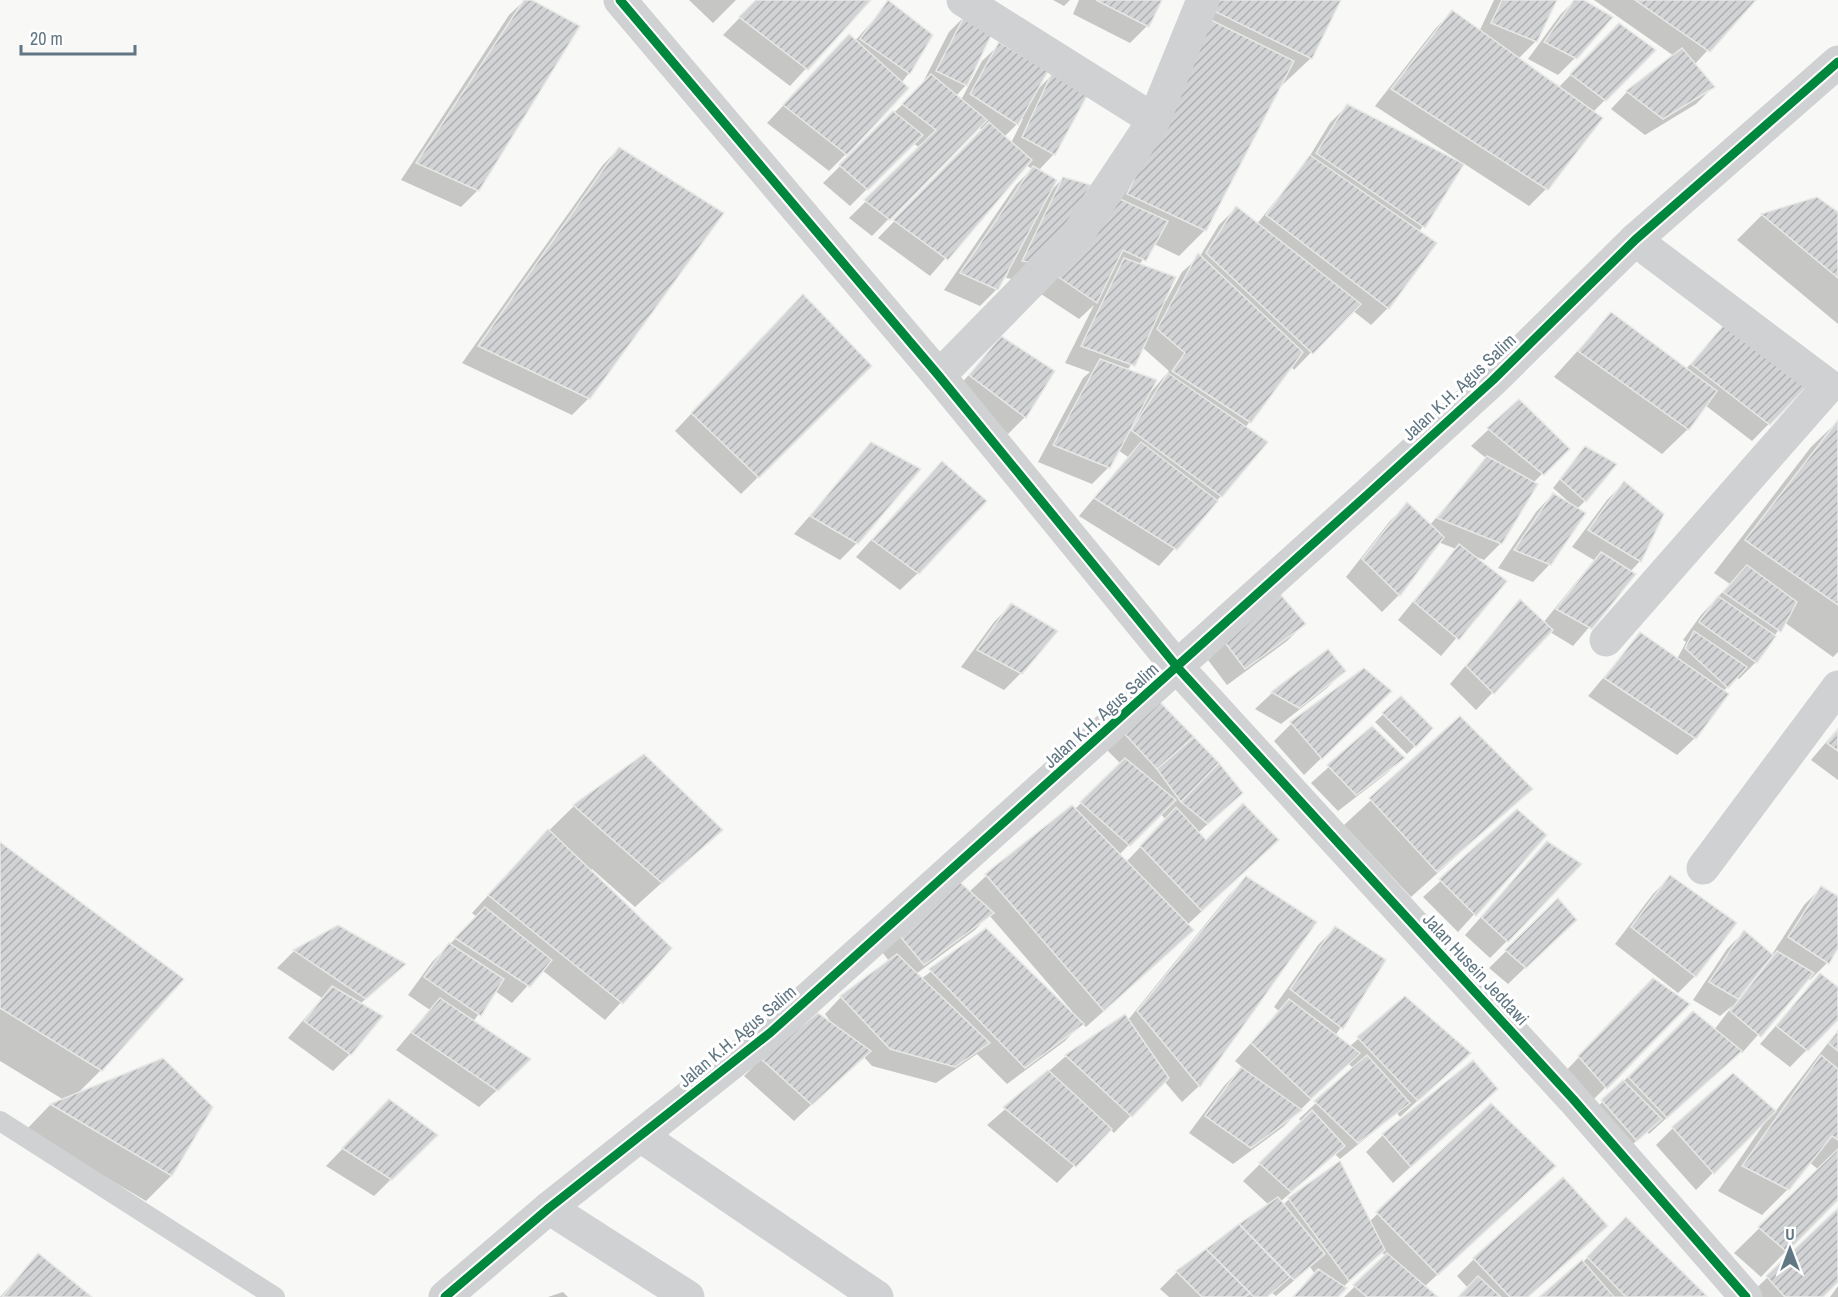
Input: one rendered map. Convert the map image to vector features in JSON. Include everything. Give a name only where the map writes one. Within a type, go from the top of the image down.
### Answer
[{"type":"street","name":"Jalan Husein Jeddawi","points":[[620,0],[939,376],[1178,668],[1573,1099],[1746,1297]]},
{"type":"street","points":[[963,0],[1154,120]]},
{"type":"street","points":[[939,376],[1078,234],[1154,120],[1203,0]]},
{"type":"street","name":"Jalan K.H. Agus Salim","points":[[444,1297],[549,1208],[771,1032],[1178,668],[1493,380],[1635,240],[1838,62]]},
{"type":"street","points":[[1606,639],[1834,389],[1635,240]]},
{"type":"street","points":[[1703,868],[1838,687]]},
{"type":"street","points":[[641,1136],[877,1297]]},
{"type":"street","points":[[549,1208],[688,1297]]},
{"type":"lane","points":[[0,1121],[275,1297]]},
{"type":"building","points":[[524,0],[532,0],[580,26],[479,191],[416,163]]},
{"type":"building","points":[[756,0],[871,0],[808,70],[739,17]]},
{"type":"building","points":[[888,0],[933,35],[910,74],[860,39]]},
{"type":"building","points":[[1096,0],[1162,0],[1149,27]]},
{"type":"building","points":[[1214,0],[1341,0],[1312,59],[1210,9]]},
{"type":"building","points":[[1502,0],[1557,0],[1537,42],[1491,23]]},
{"type":"building","points":[[1574,0],[1584,0],[1613,17],[1577,59],[1544,42]]},
{"type":"building","points":[[1635,0],[1756,0],[1710,52]]},
{"type":"building","points":[[1452,10],[1603,118],[1548,190],[1391,89]]},
{"type":"building","points":[[966,13],[994,29],[967,86],[936,71]]},
{"type":"building","points":[[1211,20],[1294,61],[1206,231],[1127,194]]},
{"type":"building","points":[[1619,23],[1656,50],[1606,101],[1570,74]]},
{"type":"building","points":[[849,34],[909,88],[847,155],[783,105]]},
{"type":"building","points":[[999,42],[1048,71],[1018,125],[970,94]]},
{"type":"building","points":[[1682,48],[1715,87],[1663,119],[1626,91]]},
{"type":"building","points":[[1053,71],[1089,92],[1055,155],[1022,137]]},
{"type":"building","points":[[931,74],[987,120],[890,220],[864,200],[936,130],[902,104]]},
{"type":"building","points":[[1347,104],[1464,164],[1425,228],[1316,153]]},
{"type":"building","points":[[893,111],[923,135],[868,190],[839,165]]},
{"type":"building","points":[[989,122],[1032,160],[948,260],[893,220]]},
{"type":"building","points":[[619,147],[724,213],[590,399],[478,346]]},
{"type":"building","points":[[1310,155],[1437,243],[1389,309],[1266,215]]},
{"type":"building","points":[[1033,166],[1057,180],[998,290],[960,273]]},
{"type":"building","points":[[1063,177],[1091,185],[1043,265],[1022,261]]},
{"type":"building","points":[[1109,194],[1168,221],[1146,261],[1123,250],[1097,303],[1057,276]]},
{"type":"building","points":[[1817,197],[1838,212],[1838,278],[1761,214]]},
{"type":"building","points":[[1236,206],[1361,304],[1313,354],[1206,253]]},
{"type":"building","points":[[1198,253],[1303,352],[1251,423],[1172,371],[1185,353],[1157,329]]},
{"type":"building","points":[[1124,258],[1176,277],[1135,366],[1081,346]]},
{"type":"building","points":[[803,294],[872,366],[759,478],[691,413]]},
{"type":"building","points":[[1611,312],[1717,391],[1689,430],[1578,351]]},
{"type":"building","points":[[1728,320],[1812,381],[1770,425],[1691,364]]},
{"type":"building","points":[[1001,336],[1055,371],[1026,418],[969,375]]},
{"type":"building","points":[[1100,359],[1157,380],[1110,468],[1053,445]]},
{"type":"building","points":[[1168,373],[1268,442],[1222,497],[1131,430]]},
{"type":"building","points":[[1519,399],[1570,449],[1544,475],[1487,428]]},
{"type":"building","points":[[1838,420],[1838,605],[1745,540]]},
{"type":"building","points":[[871,442],[921,469],[858,544],[810,516]]},
{"type":"building","points":[[1141,442],[1218,501],[1177,550],[1094,498]]},
{"type":"building","points":[[1585,446],[1617,464],[1586,502],[1560,479]]},
{"type":"building","points":[[1487,456],[1538,484],[1502,544],[1437,518]]},
{"type":"building","points":[[942,461],[987,501],[919,574],[872,540]]},
{"type":"building","points":[[1624,481],[1664,514],[1641,562],[1588,530]]},
{"type":"building","points":[[1553,493],[1586,513],[1551,565],[1514,550]]},
{"type":"building","points":[[1407,502],[1444,537],[1400,596],[1362,559]]},
{"type":"building","points":[[1459,544],[1507,581],[1459,640],[1414,602]]},
{"type":"building","points":[[1601,552],[1636,574],[1592,629],[1556,609]]},
{"type":"building","points":[[1747,565],[1797,602],[1781,632],[1723,592]]},
{"type":"building","points":[[1280,594],[1306,624],[1245,669],[1224,641]]},
{"type":"building","points":[[1718,596],[1776,636],[1757,663],[1699,622]]},
{"type":"building","points":[[1520,599],[1553,630],[1494,694],[1466,666]]},
{"type":"building","points":[[1011,603],[1058,631],[1022,674],[977,650]]},
{"type":"building","points":[[1694,631],[1747,667],[1728,688],[1685,648]]},
{"type":"building","points":[[1640,632],[1729,694],[1696,739],[1604,678]]},
{"type":"building","points":[[1328,649],[1346,671],[1299,708],[1271,692]]},
{"type":"building","points":[[1364,668],[1392,691],[1322,759],[1290,722]]},
{"type":"building","points":[[1401,696],[1433,728],[1416,747],[1382,713]]},
{"type":"building","points":[[1157,699],[1194,737],[1157,769],[1123,732]]},
{"type":"building","points":[[1460,716],[1533,789],[1437,872],[1369,798]]},
{"type":"building","points":[[1372,726],[1405,758],[1356,795],[1327,765]]},
{"type":"building","points":[[1838,729],[1838,751],[1827,743]]},
{"type":"building","points":[[1194,737],[1219,763],[1181,802],[1157,769]]},
{"type":"building","points":[[644,754],[723,830],[662,883],[573,805]]},
{"type":"building","points":[[1125,758],[1176,800],[1130,846],[1080,802]]},
{"type":"building","points":[[1219,763],[1243,793],[1208,824],[1181,802]]},
{"type":"building","points":[[1243,803],[1279,840],[1202,911],[1140,846],[1176,807],[1206,840]]},
{"type":"building","points":[[1072,805],[1194,930],[1104,1011],[985,874]]},
{"type":"building","points":[[1517,809],[1547,835],[1476,916],[1439,879]]},
{"type":"building","points":[[548,829],[672,948],[623,1004],[488,895]]},
{"type":"building","points":[[1547,841],[1582,864],[1508,942],[1481,917]]},
{"type":"building","points":[[0,842],[184,979],[102,1071],[0,1008]]},
{"type":"building","points":[[1670,875],[1737,923],[1696,977],[1631,927]]},
{"type":"building","points":[[953,876],[994,913],[924,965],[895,930]]},
{"type":"building","points":[[1246,876],[1317,922],[1200,1087],[1137,1011]]},
{"type":"building","points":[[1821,886],[1838,896],[1838,948],[1829,964],[1788,937]]},
{"type":"building","points":[[1558,898],[1577,920],[1526,968],[1505,950]]},
{"type":"building","points":[[485,907],[552,960],[530,987],[455,938]]},
{"type":"building","points":[[338,925],[406,964],[366,999],[293,950]]},
{"type":"building","points":[[1335,926],[1386,960],[1343,1029],[1290,989]]},
{"type":"building","points":[[986,928],[1084,1024],[1025,1068],[929,969]]},
{"type":"building","points":[[1744,930],[1773,955],[1738,999],[1709,982]]},
{"type":"building","points":[[449,943],[504,979],[481,1016],[424,977]]},
{"type":"building","points":[[1777,951],[1814,973],[1761,1037],[1730,1011]]},
{"type":"building","points":[[897,954],[990,1043],[955,1067],[890,1049],[840,996]]},
{"type":"building","points":[[1820,973],[1838,987],[1838,1020],[1808,1051],[1776,1026]]},
{"type":"building","points":[[1653,978],[1690,1004],[1607,1089],[1578,1056]]},
{"type":"building","points":[[332,986],[383,1016],[351,1055],[304,1021]]},
{"type":"building","points":[[1405,996],[1471,1053],[1418,1101],[1357,1037]]},
{"type":"building","points":[[440,998],[531,1059],[498,1091],[411,1032]]},
{"type":"building","points":[[1289,999],[1360,1053],[1311,1099],[1251,1043]]},
{"type":"building","points":[[1693,1011],[1742,1051],[1667,1118],[1628,1077]]},
{"type":"building","points":[[818,1013],[871,1051],[812,1105],[760,1058]]},
{"type":"building","points":[[1125,1014],[1169,1078],[1132,1117],[1065,1055]]},
{"type":"building","points":[[1838,1031],[1838,1051],[1828,1043]]},
{"type":"building","points":[[1367,1055],[1410,1103],[1358,1143],[1314,1101]]},
{"type":"building","points":[[1821,1055],[1838,1069],[1838,1140],[1832,1136],[1789,1190],[1742,1166]]},
{"type":"building","points":[[163,1058],[213,1107],[172,1176],[50,1104]]},
{"type":"building","points":[[1473,1060],[1498,1089],[1411,1167],[1382,1134]]},
{"type":"building","points":[[1241,1067],[1302,1110],[1251,1148],[1205,1116]]},
{"type":"building","points":[[1048,1070],[1112,1129],[1076,1167],[1003,1107]]},
{"type":"building","points":[[1733,1073],[1776,1111],[1714,1174],[1672,1127]]},
{"type":"building","points":[[1623,1080],[1662,1119],[1637,1141],[1601,1100]]},
{"type":"building","points":[[389,1099],[438,1135],[392,1180],[342,1148]]},
{"type":"building","points":[[1491,1103],[1556,1166],[1438,1275],[1376,1212]]},
{"type":"building","points":[[1312,1110],[1345,1146],[1291,1192],[1259,1163]]},
{"type":"building","points":[[1838,1149],[1838,1200],[1787,1252],[1758,1227]]},
{"type":"building","points":[[1340,1161],[1385,1250],[1349,1281],[1288,1198]]},
{"type":"building","points":[[1563,1177],[1608,1226],[1528,1297],[1510,1297],[1473,1258]]},
{"type":"building","points":[[1278,1197],[1325,1254],[1294,1280],[1239,1224]]},
{"type":"building","points":[[1838,1208],[1838,1282],[1823,1297],[1785,1297],[1766,1276]]},
{"type":"building","points":[[1626,1217],[1707,1296],[1626,1297],[1587,1257]]},
{"type":"building","points":[[1239,1224],[1290,1277],[1267,1297],[1254,1297],[1206,1249]]},
{"type":"building","points":[[1206,1249],[1250,1293],[1245,1297],[1202,1297],[1176,1271]]},
{"type":"building","points":[[38,1253],[92,1297],[2,1297]]},
{"type":"building","points":[[1387,1253],[1438,1297],[1367,1297],[1353,1285]]},
{"type":"building","points":[[1582,1260],[1614,1297],[1539,1297]]},
{"type":"building","points":[[1318,1269],[1347,1288],[1338,1297],[1293,1297]]},
{"type":"building","points":[[1478,1276],[1501,1297],[1458,1297]]},
{"type":"cycle path","points":[[620,0],[939,376],[1178,668],[1573,1099],[1746,1297]]},
{"type":"cycle path","points":[[445,1297],[549,1208],[771,1032],[1493,380],[1635,240],[1838,62]]}]
